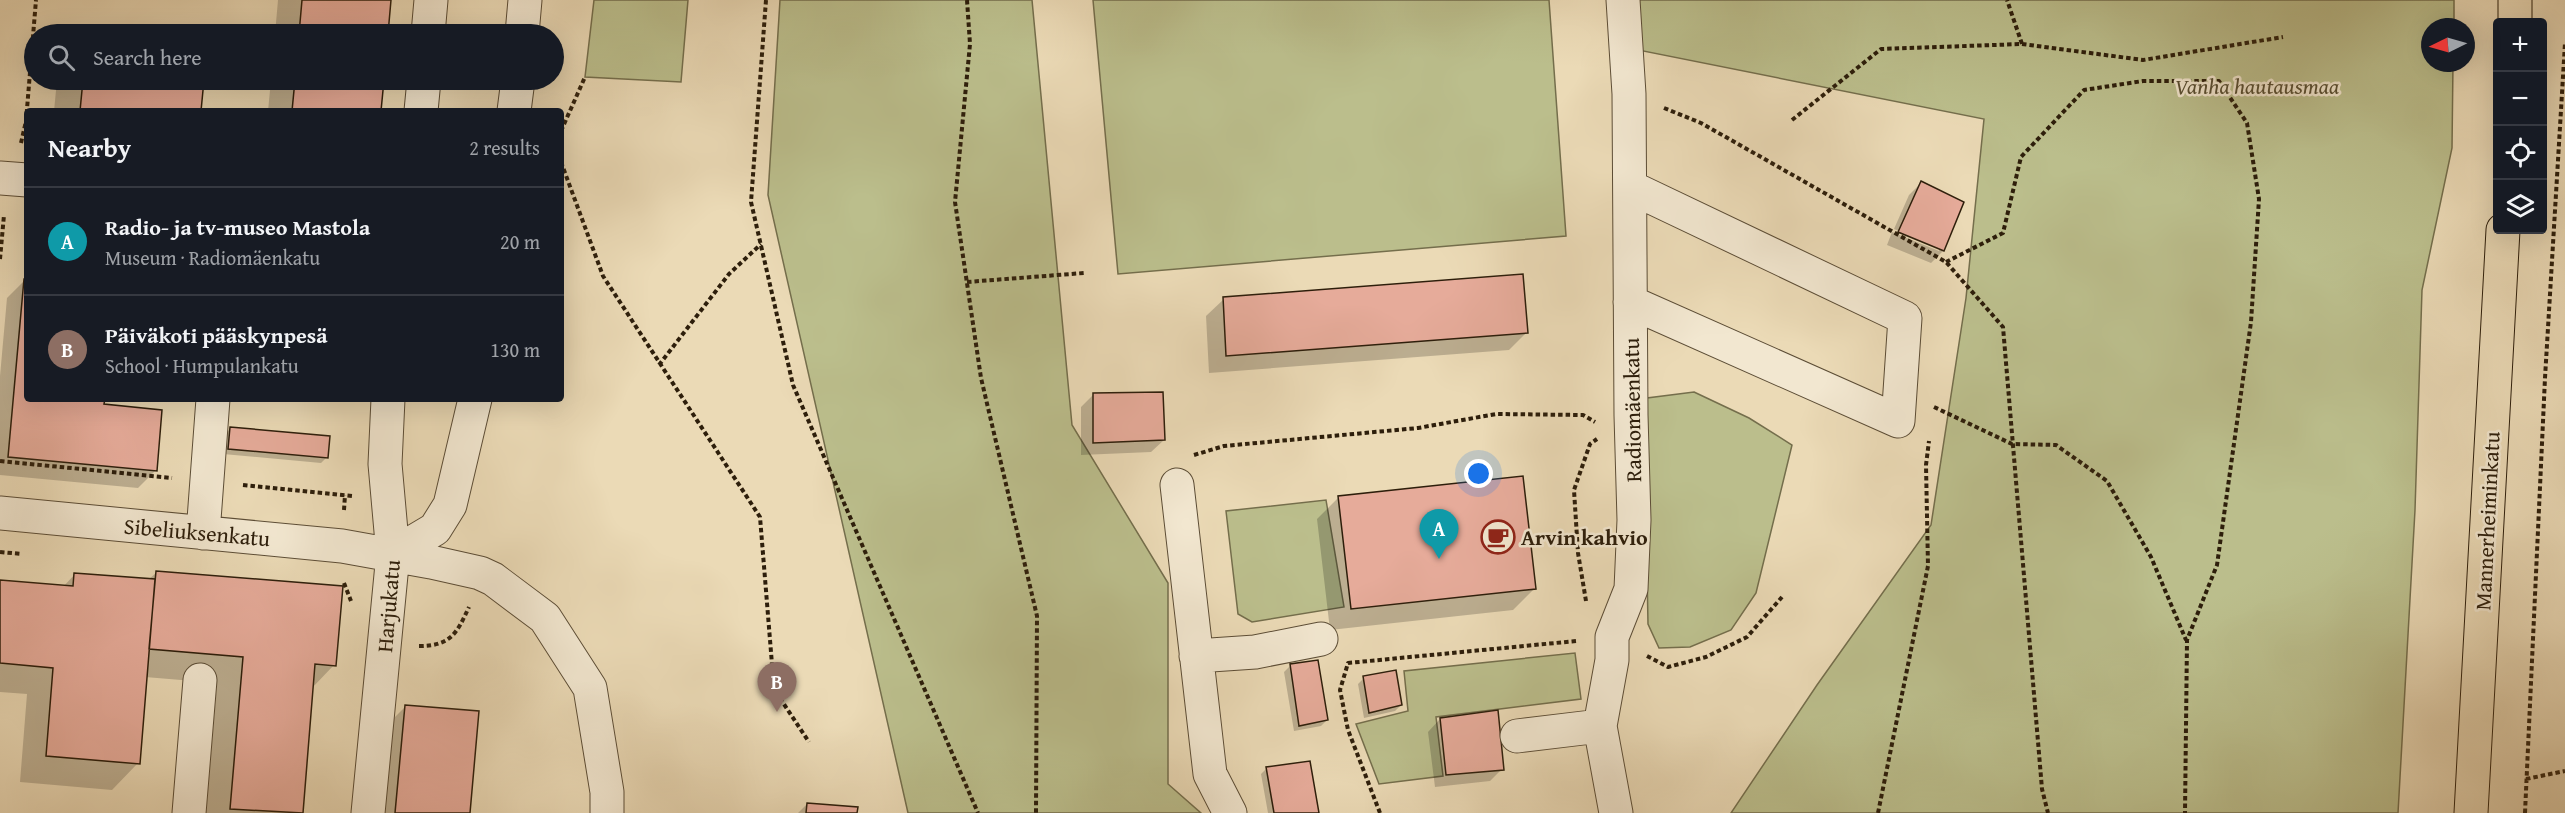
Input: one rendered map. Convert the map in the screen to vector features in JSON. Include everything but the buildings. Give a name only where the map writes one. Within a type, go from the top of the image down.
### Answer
[{"type":"main road","points":[[2515,0],[2515,18]]},
{"type":"main road","name":"Mannerheiminkatu","points":[[2471,813],[2503,234]]},
{"type":"street","points":[[429,24],[431,0]]},
{"type":"street","points":[[523,24],[525,0]]},
{"type":"street","name":"Radiomäenkatu","points":[[1616,813],[1600,726],[1612,660],[1612,637],[1631,589],[1634,520],[1619,423],[1630,302],[1629,94],[1623,0]]},
{"type":"street","points":[[421,108],[423,90]]},
{"type":"street","points":[[514,108],[517,90]]},
{"type":"street","points":[[1630,188],[1905,318],[1898,421],[1630,302]]},
{"type":"street","points":[[203,532],[213,402]]},
{"type":"street","name":"Harjukatu","points":[[368,813],[393,554],[386,465],[388,402]]},
{"type":"street","points":[[393,554],[435,529],[450,505],[474,402]]},
{"type":"street","points":[[1177,485],[1210,774],[1230,813]]},
{"type":"street","name":"Sibeliuksenkatu","points":[[0,513],[342,546],[393,554],[480,573],[493,579],[545,618],[590,688],[607,792],[607,813]]},
{"type":"street","points":[[1196,656],[1255,652],[1321,639]]},
{"type":"street","points":[[189,813],[200,680]]},
{"type":"street","points":[[1517,736],[1600,726]]},
{"type":"path","points":[[34,24],[36,0]]},
{"type":"path","points":[[766,0],[751,202],[793,385],[978,813]]},
{"type":"path","points":[[967,0],[970,44],[955,202],[981,378],[1037,616],[1036,813]]},
{"type":"path","points":[[2007,0],[2022,44]]},
{"type":"path","points":[[1792,120],[1881,49],[2022,44],[2143,60],[2283,37]]},
{"type":"path","points":[[2524,813],[2565,43]]},
{"type":"path","points":[[564,124],[585,77]]},
{"type":"path","points":[[1946,262],[2003,233],[2021,157],[2084,90],[2143,81],[2219,81],[2247,123],[2259,199],[2251,322],[2217,565],[2187,640],[2185,813]]},
{"type":"path","points":[[27,108],[29,90]]},
{"type":"path","points":[[0,259],[2,224],[24,130]]},
{"type":"path","points":[[564,170],[603,276],[760,517],[774,689],[810,742]]},
{"type":"path","points":[[659,365],[729,274],[761,244]]},
{"type":"path","points":[[967,282],[1084,273]]},
{"type":"path","points":[[1900,392],[2012,444],[2056,445],[2107,481],[2151,557],[2187,640]]},
{"type":"path","points":[[1933,419],[1934,407]]},
{"type":"path","points":[[1177,485],[1186,457],[1224,446],[1418,428],[1496,414],[1583,415],[1619,423]]},
{"type":"path","points":[[1619,423],[1590,444],[1574,490],[1578,553],[1591,624],[1668,667],[1706,657],[1747,637],[1782,597]]},
{"type":"path","points":[[1878,813],[1928,566],[1926,465],[1931,430]]},
{"type":"path","points":[[0,552],[23,554]]},
{"type":"path","points":[[384,645],[441,644],[457,633],[472,601],[480,573]]},
{"type":"path","points":[[343,581],[352,606]]},
{"type":"path","points":[[1380,813],[1348,730],[1340,690],[1348,663],[1612,637]]},
{"type":"path","points":[[2526,779],[2565,771]]},
{"type":"green space","points":[[594,0],[688,0],[681,82],[585,77]]},
{"type":"green space","points":[[780,0],[1032,0],[1072,425],[1168,583],[1168,784],[1201,813],[908,813],[768,195]]},
{"type":"green space","points":[[1093,0],[1549,0],[1566,236],[1118,274]]},
{"type":"green space","name":"Vanha hautausmaa","points":[[1630,0],[2454,0],[2454,18],[2421,18],[2421,72],[2453,72],[2452,148],[2422,290],[2415,510],[2398,813],[1731,813],[1817,685],[1931,525],[1966,298],[1984,119],[1633,49]]},
{"type":"green space","points":[[1694,392],[1749,418],[1792,445],[1756,593],[1731,630],[1690,647],[1659,648],[1648,624],[1644,408],[1647,398]]},
{"type":"green space","points":[[1326,500],[1344,607],[1252,622],[1238,614],[1226,511]]},
{"type":"green space","points":[[1575,653],[1581,699],[1436,717],[1443,776],[1379,784],[1356,724],[1408,711],[1404,671]]},
{"type":"place","name":"Arvin kahvio","points":[[1498,537]]},
{"type":"place","name":"Radio- ja tv-museo Mastola","points":[[1439,559]]},
{"type":"place","name":"Päiväkoti pääskynpesä","points":[[777,712]]}]
